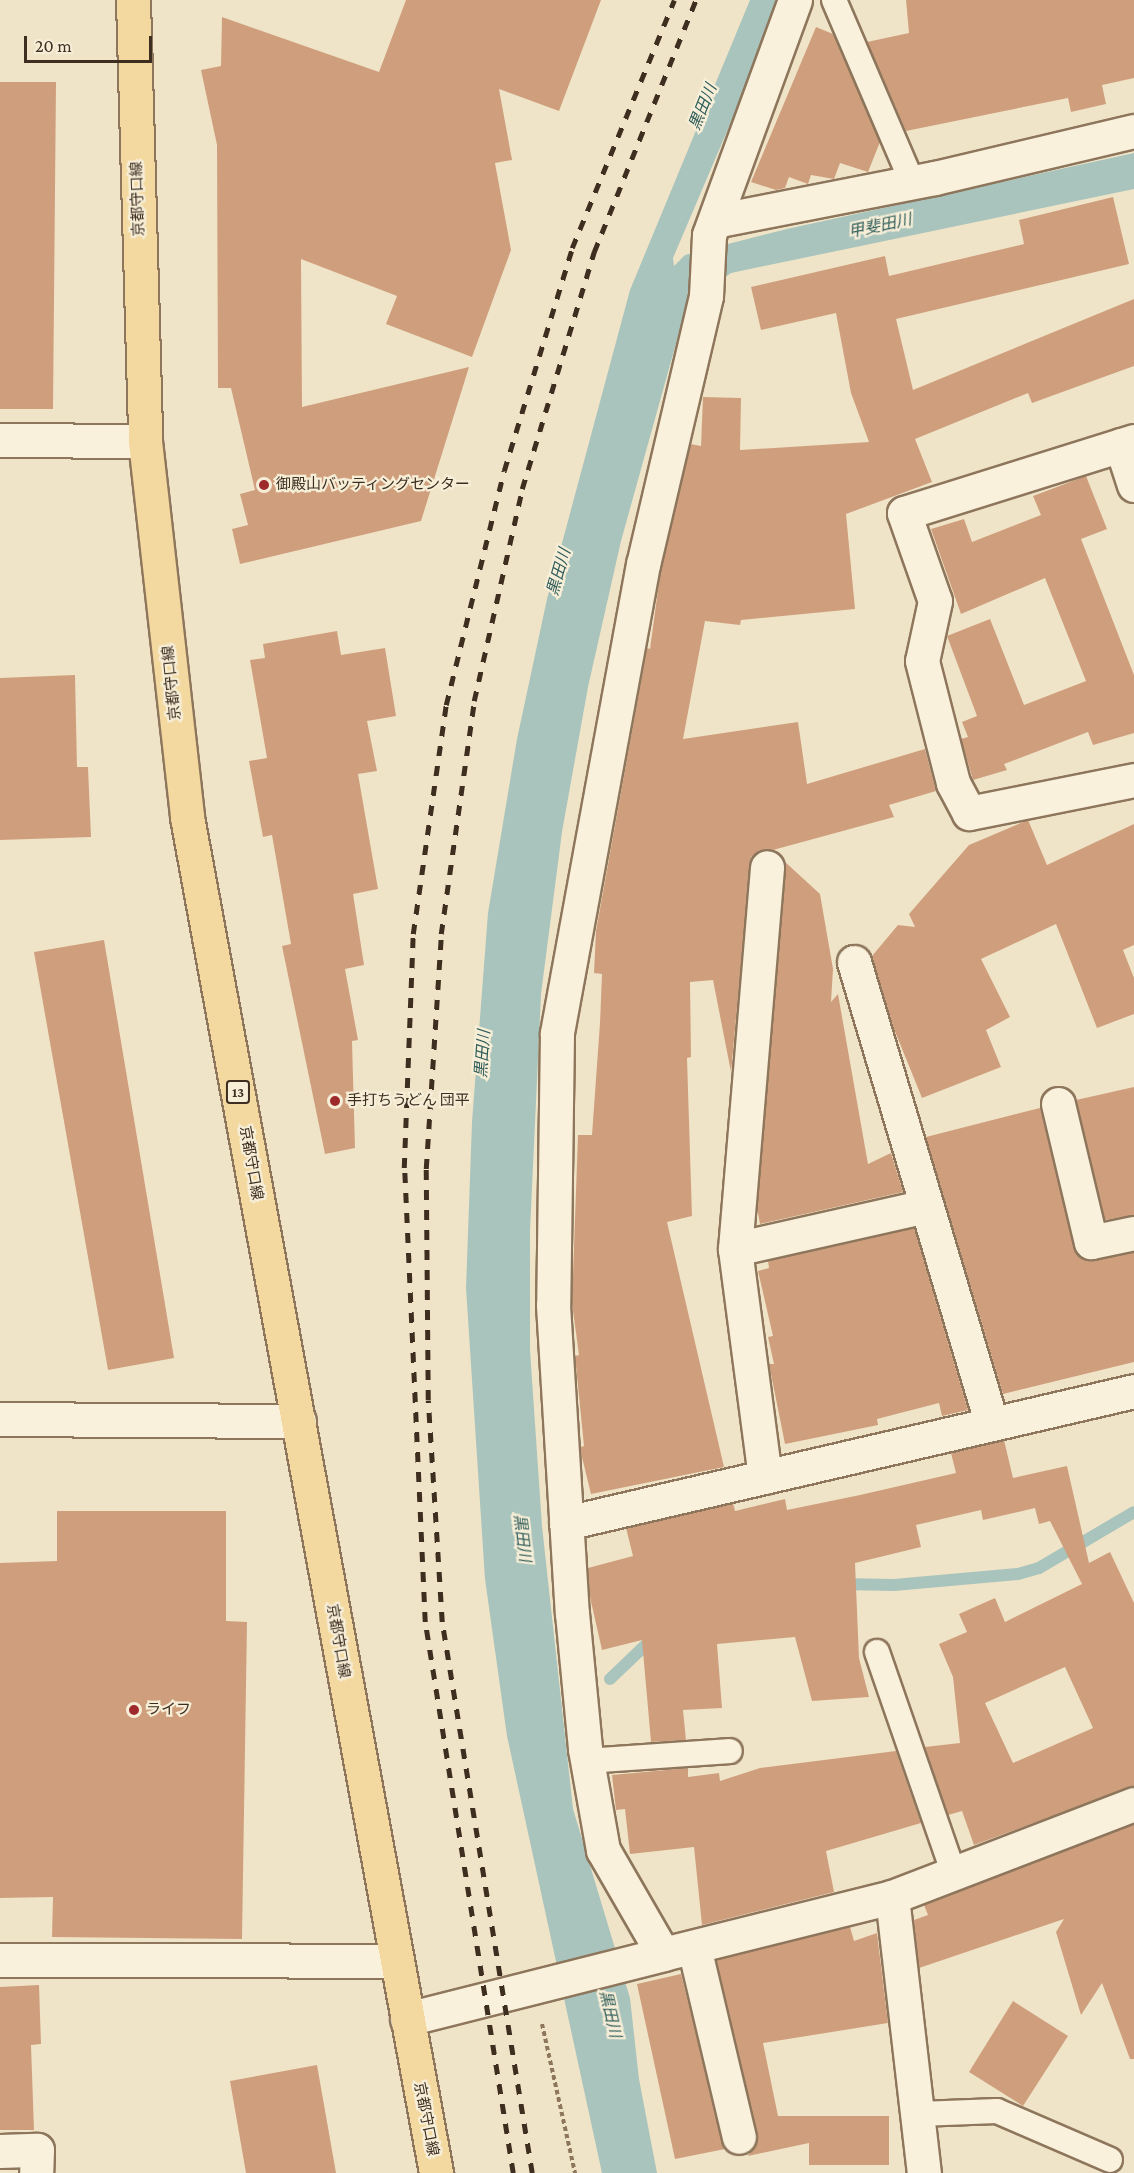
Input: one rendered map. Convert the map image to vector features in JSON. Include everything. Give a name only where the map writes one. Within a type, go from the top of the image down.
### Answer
[{"type":"main road","name":"京都守口線","points":[[133,0],[145,441],[188,817],[436,2173]]},
{"type":"street","points":[[663,1954],[603,1850],[587,1761],[566,1523],[553,1305],[556,1033],[643,564],[706,296],[712,228],[795,0]]},
{"type":"street","points":[[712,228],[1134,132]]},
{"type":"street","points":[[0,440],[145,441]]},
{"type":"street","points":[[1134,485],[1128,443],[904,513],[935,601],[922,661],[953,783],[969,813],[1134,780]]},
{"type":"street","points":[[765,1477],[735,1249],[767,867]]},
{"type":"street","points":[[854,962],[992,1424]]},
{"type":"street","points":[[1058,1104],[1091,1242],[1134,1233]]},
{"type":"street","points":[[735,1249],[926,1206]]},
{"type":"street","points":[[566,1523],[1134,1391]]},
{"type":"street","points":[[0,1419],[299,1421]]},
{"type":"street","points":[[407,2019],[625,1962],[892,1897],[1134,1804]]},
{"type":"street","points":[[892,1897],[919,2114],[924,2173]]},
{"type":"street","points":[[694,1947],[739,2137]]},
{"type":"street","points":[[0,1960],[396,1961]]},
{"type":"street","points":[[0,2151],[37,2150],[36,2173]]},
{"type":"lane","points":[[834,0],[912,182]]},
{"type":"lane","points":[[877,1653],[954,1874]]},
{"type":"lane","points":[[587,1761],[730,1751]]},
{"type":"lane","points":[[919,2114],[996,2111],[1110,2160]]},
{"type":"path","points":[[546,1983],[575,2173]]},
{"type":"water","points":[[750,0],[783,0],[673,258],[674,266],[685,255],[787,229],[1134,153],[1134,189],[731,273],[687,304],[621,541],[588,687],[562,832],[541,994],[530,1231],[530,1350],[542,1526],[573,1809],[630,1998],[639,2079],[657,2173],[602,2173],[507,1736],[485,1579],[466,1288],[472,1122],[488,913],[517,739],[547,599],[630,290]]},
{"type":"building","points":[[406,0],[601,0],[559,111],[499,89],[512,160],[495,163],[511,250],[472,357],[386,324],[397,296],[301,259],[302,407],[469,367],[421,521],[240,564],[232,529],[248,525],[240,494],[255,490],[231,388],[218,388],[217,145],[201,70],[221,66],[222,17],[379,72]]},
{"type":"building","points":[[906,0],[1134,0],[1134,78],[1102,85],[1106,104],[1071,112],[1068,98],[906,131],[867,42],[909,33]]},
{"type":"building","points":[[816,27],[833,34],[880,142],[868,172],[840,163],[834,179],[811,175],[808,184],[789,177],[785,188],[776,190],[751,182]]},
{"type":"building","points":[[0,82],[56,82],[53,409],[0,409]]},
{"type":"building","points":[[1113,197],[1129,264],[896,319],[913,390],[1134,299],[1134,366],[1032,403],[1028,393],[915,439],[932,482],[846,514],[855,609],[741,620],[740,625],[705,621],[683,739],[798,722],[807,784],[925,749],[936,791],[889,805],[894,817],[773,850],[760,850],[751,857],[731,1072],[713,980],[690,982],[691,1057],[687,1058],[692,1216],[667,1222],[724,1467],[591,1494],[581,1453],[581,1447],[584,1446],[575,1356],[579,1355],[572,1303],[578,1135],[592,1135],[600,1023],[602,974],[594,973],[596,931],[647,648],[650,649],[661,568],[690,444],[701,446],[703,397],[741,398],[740,450],[869,442],[851,393],[836,313],[761,330],[751,287],[885,256],[889,276],[1024,244],[1019,220]]},
{"type":"building","points":[[1086,476],[1107,529],[1081,539],[1134,675],[1134,733],[1093,745],[1088,732],[1004,764],[1007,770],[973,780],[961,739],[968,737],[962,722],[977,716],[947,636],[990,619],[1024,705],[1086,681],[1045,578],[961,614],[931,529],[964,519],[972,542],[1041,515],[1033,496]]},
{"type":"building","points":[[337,631],[341,655],[385,648],[396,716],[367,721],[377,771],[358,774],[378,889],[353,894],[364,965],[345,969],[358,1040],[352,1041],[355,1148],[325,1154],[282,946],[291,944],[272,835],[263,837],[249,761],[267,758],[250,660],[265,658],[263,644]]},
{"type":"building","points":[[75,675],[77,767],[88,767],[91,837],[0,840],[0,678]]},
{"type":"building","points":[[1028,820],[1047,865],[1134,824],[1134,945],[1123,950],[1134,978],[1134,1014],[1097,1028],[1056,924],[981,959],[1010,1017],[986,1030],[1001,1067],[922,1098],[894,1029],[872,956],[898,925],[915,927],[909,914],[969,845]]},
{"type":"building","points":[[784,861],[820,894],[833,969],[831,1002],[838,994],[868,1164],[891,1153],[903,1192],[760,1224],[757,1208]]},
{"type":"building","points":[[104,940],[174,1358],[108,1370],[34,952]]},
{"type":"building","points":[[1134,1087],[1134,1215],[1105,1220],[1076,1100]]},
{"type":"building","points":[[1040,1108],[1077,1254],[1094,1260],[1134,1252],[1134,1362],[1003,1394],[926,1137]]},
{"type":"building","points":[[914,1228],[968,1410],[942,1416],[939,1403],[877,1419],[878,1425],[785,1444],[769,1364],[774,1364],[768,1337],[773,1336],[758,1271],[769,1268],[768,1261]]},
{"type":"building","points":[[1004,1440],[1013,1478],[1067,1466],[1089,1563],[1110,1552],[1134,1603],[1134,1786],[974,1845],[962,1811],[948,1815],[925,1747],[960,1743],[953,1677],[939,1644],[967,1632],[959,1614],[995,1598],[1005,1622],[1082,1584],[1050,1521],[1039,1524],[1035,1508],[983,1520],[981,1510],[916,1525],[921,1547],[855,1563],[859,1658],[869,1697],[812,1701],[795,1637],[717,1644],[722,1708],[683,1710],[686,1740],[651,1742],[642,1640],[602,1650],[590,1597],[588,1568],[633,1556],[626,1528],[733,1503],[735,1511],[785,1499],[787,1510],[956,1473],[951,1453]],"holes":[[[1065,1667],[1093,1728],[1013,1763],[985,1703]]]},
{"type":"building","points":[[57,1511],[226,1511],[226,1621],[247,1622],[242,1939],[52,1937],[53,1897],[0,1898],[0,1563],[57,1561]]},
{"type":"building","points":[[896,1751],[921,1823],[826,1851],[834,1892],[702,1925],[694,1847],[630,1854],[625,1809],[616,1810],[612,1775],[688,1768],[688,1777],[719,1773],[720,1781],[760,1768]]},
{"type":"building","points":[[1134,1824],[1134,2059],[1130,2059],[1102,1983],[1081,2015],[1056,1932],[1064,1919],[919,1968],[914,1920],[928,1915],[924,1905]]},
{"type":"building","points":[[850,1927],[854,1941],[877,1933],[888,2023],[763,2043],[778,2116],[889,2116],[889,2165],[809,2165],[809,2143],[748,2156],[757,2143],[757,2133],[716,1960]]},
{"type":"building","points":[[681,1974],[725,2149],[675,2159],[637,1984]]},
{"type":"building","points":[[39,1985],[41,2044],[31,2045],[34,2130],[0,2130],[0,1987]]},
{"type":"building","points":[[1013,2001],[1068,2036],[1023,2106],[969,2072]]},
{"type":"building","points":[[317,2065],[336,2173],[246,2173],[230,2081]]},
{"type":"waterway","points":[[840,1584],[894,1585],[1018,1574],[1039,1568],[1134,1512]]},
{"type":"waterway","points":[[610,1679],[654,1637]]},
{"type":"railway","points":[[513,2173],[425,1622],[404,1168],[413,934],[446,705],[504,471],[572,248],[674,0]]},
{"type":"railway","points":[[532,2173],[442,1622],[428,1400],[426,1169],[441,934],[474,701],[522,489],[594,252],[696,0]]},
{"type":"place","name":"御殿山バッティングセンター","points":[[264,485]]},
{"type":"place","name":"手打ちうどん 団平","points":[[335,1101]]},
{"type":"place","name":"ライフ","points":[[134,1710]]},
{"type":"water label","name":"黒田川","points":[[703,107]]},
{"type":"water label","name":"甲斐田川","points":[[880,226]]},
{"type":"water label","name":"黒田川","points":[[559,572]]},
{"type":"water label","name":"黒田川","points":[[483,1054]]},
{"type":"water label","name":"黒田川","points":[[522,1538]]},
{"type":"water label","name":"黒田川","points":[[610,2014]]}]
